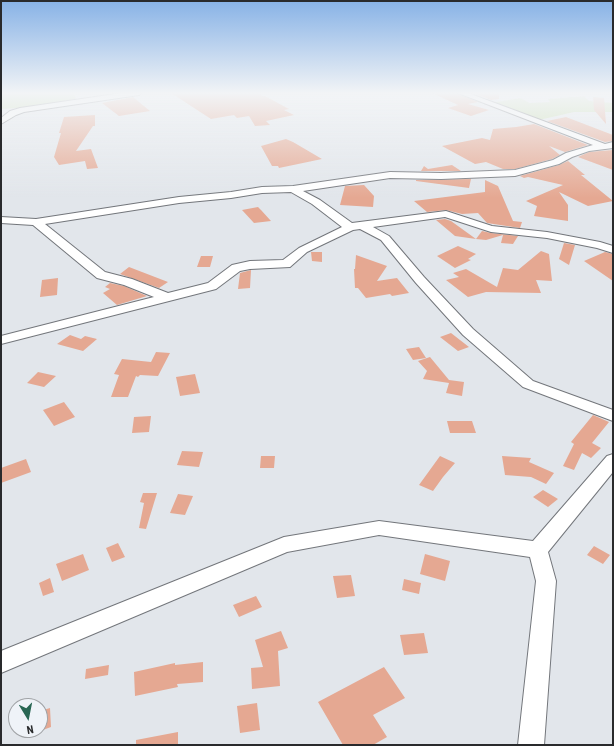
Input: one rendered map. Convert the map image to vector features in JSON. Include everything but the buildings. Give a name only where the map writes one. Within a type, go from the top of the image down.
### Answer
[{"type":"street","points":[[557,128],[610,147]]},
{"type":"street","points":[[1,220],[36,222],[179,200],[231,195],[262,190],[292,189],[390,175],[441,176],[515,173],[556,162],[569,154],[587,149],[610,147]]},
{"type":"street","points":[[292,189],[357,226],[385,238],[420,280],[468,332],[528,384],[613,416]]},
{"type":"street","points":[[1,340],[212,286],[236,268],[250,265],[286,264],[303,250],[357,226],[446,214],[491,229],[554,236],[600,245],[613,250]]},
{"type":"street","points":[[36,222],[101,275],[128,282],[168,298]]},
{"type":"street","points":[[538,550],[613,460]]},
{"type":"street","points":[[1,662],[284,545],[379,528],[538,550]]},
{"type":"street","points":[[531,745],[546,581],[538,550]]}]
